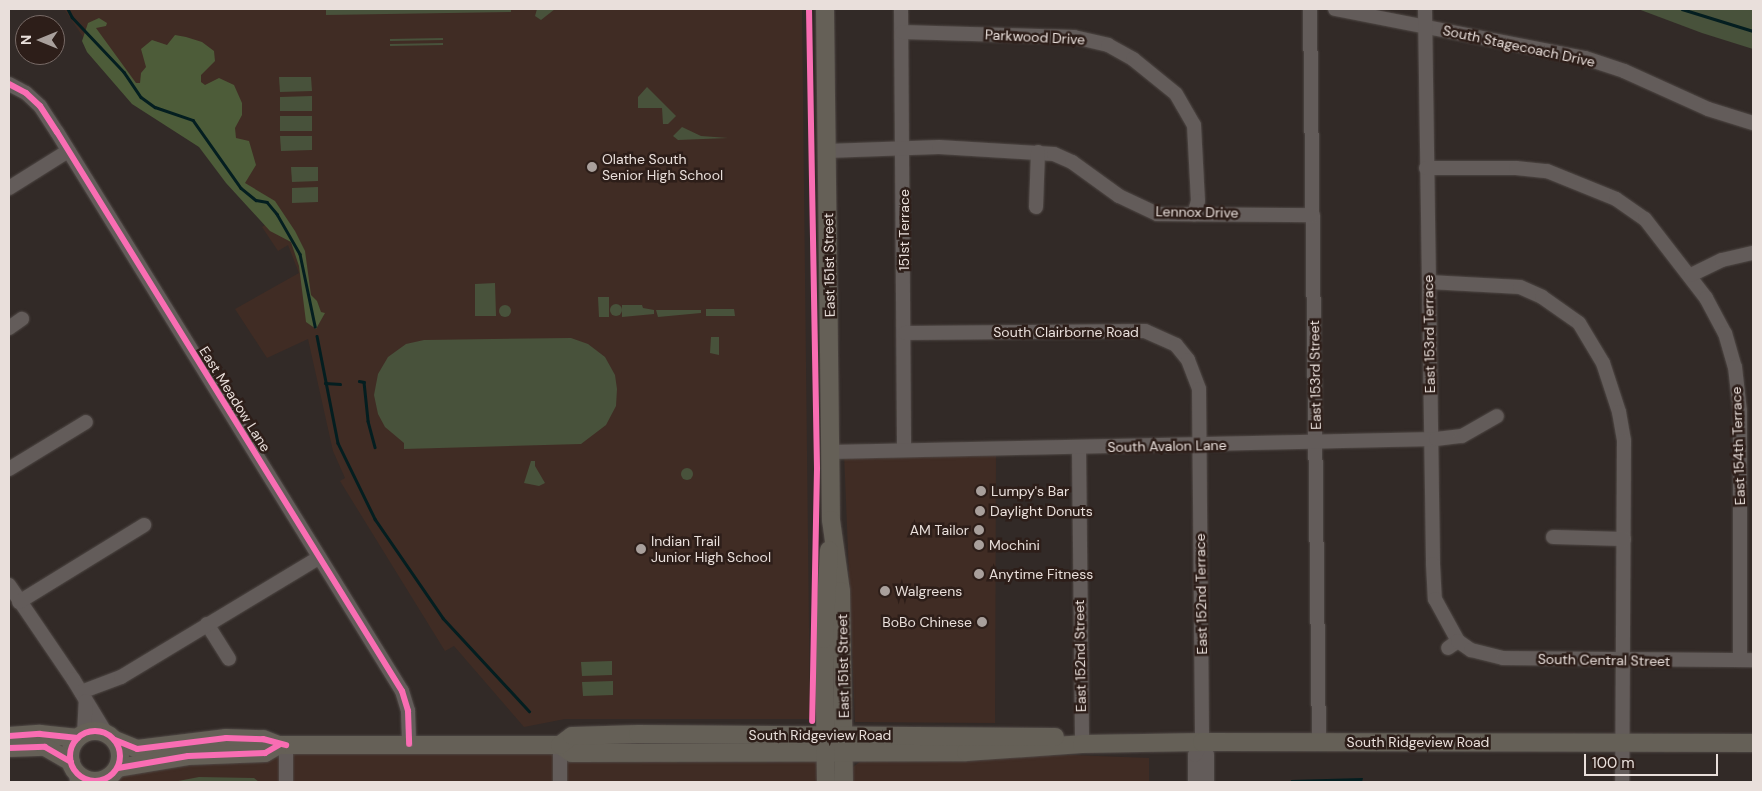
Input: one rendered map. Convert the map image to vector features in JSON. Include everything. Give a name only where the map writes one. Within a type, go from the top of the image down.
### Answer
[{"type":"main road","name":"East 151st Street","points":[[825,9],[830,452],[832,520],[841,591],[844,782]]},
{"type":"main road","name":"East 151st Street","points":[[826,782],[825,592],[832,520]]},
{"type":"main road","points":[[9,736],[110,737],[120,754],[118,768],[102,781],[86,780],[45,747],[9,748]]},
{"type":"main road","points":[[74,772],[72,745],[81,736]]},
{"type":"main road","name":"South Ridgeview Road","points":[[110,737],[137,749],[226,738],[263,739],[283,745],[560,745],[572,753],[825,743],[1064,737],[1082,744],[1319,741],[1753,743]]},
{"type":"main road","name":"South Ridgeview Road","points":[[118,768],[188,756],[265,752],[283,745]]},
{"type":"street","name":"151st Terrace","points":[[901,9],[905,333],[904,450]]},
{"type":"street","name":"East 153rd Street","points":[[1310,9],[1319,741]]},
{"type":"street","name":"South Stagecoach Drive","points":[[1335,9],[1584,58],[1624,71],[1708,109],[1753,123]]},
{"type":"street","name":"East 153rd Terrace","points":[[1425,9],[1430,439],[1436,599],[1453,645]]},
{"type":"street","name":"Parkwood Drive","points":[[902,32],[1074,37],[1108,45],[1133,59],[1176,94],[1194,125],[1198,191],[1194,214]]},
{"type":"street","name":"East Meadow Lane","points":[[9,84],[26,93],[40,106],[402,691],[408,711],[409,744]]},
{"type":"street","name":"Lennox Drive","points":[[828,151],[903,147],[1054,154],[1072,162],[1142,209],[1157,214],[1313,215]]},
{"type":"street","points":[[9,188],[68,151]]},
{"type":"street","points":[[1036,207],[1038,152]]},
{"type":"street","name":"East 154th Terrace","points":[[1426,168],[1516,168],[1547,171],[1577,182],[1616,199],[1645,219],[1691,275],[1725,332],[1735,367],[1740,411],[1747,660]]},
{"type":"street","points":[[1691,275],[1722,260],[1753,253]]},
{"type":"street","points":[[1429,282],[1520,287],[1561,308],[1579,322],[1603,363],[1619,412],[1625,471],[1620,743],[1622,782]]},
{"type":"street","points":[[9,328],[22,319]]},
{"type":"street","name":"South Clairborne Road","points":[[905,333],[1136,330],[1155,333],[1176,345],[1193,367],[1198,389],[1199,446]]},
{"type":"street","name":"South Avalon Lane","points":[[830,452],[1199,446],[1430,439],[1462,436],[1497,416]]},
{"type":"street","points":[[9,469],[86,422]]},
{"type":"street","name":"East 152nd Terrace","points":[[1199,446],[1202,742]]},
{"type":"street","name":"East 152nd Street","points":[[1079,448],[1082,744]]},
{"type":"street","points":[[19,602],[144,525]]},
{"type":"street","points":[[1553,537],[1624,539]]},
{"type":"street","points":[[83,697],[121,677],[318,558]]},
{"type":"street","points":[[9,586],[110,737]]},
{"type":"street","points":[[208,624],[229,659]]},
{"type":"street","name":"South Central Street","points":[[1453,645],[1503,658],[1747,660]]},
{"type":"street","points":[[81,736],[83,697]]},
{"type":"street","points":[[1195,782],[1195,755],[1202,742]]},
{"type":"street","points":[[1202,742],[1208,755],[1207,782]]},
{"type":"street","points":[[283,745],[286,782]]},
{"type":"street","points":[[560,745],[560,782]]},
{"type":"shaded area","points":[[64,9],[802,9],[810,719],[565,719],[524,727],[454,646],[445,651],[340,481],[345,478],[333,451],[308,339],[267,358],[235,309],[299,273],[288,245],[278,251],[262,227],[268,223],[191,131],[110,76]]},
{"type":"shaded area","points":[[996,449],[995,723],[855,722],[844,452]]},
{"type":"shaded area","points":[[826,751],[826,782],[107,782],[118,768],[225,754]]},
{"type":"shaded area","points":[[1073,755],[1149,758],[1149,782],[852,782],[853,767],[861,761]]},
{"type":"green space","points":[[326,9],[511,9],[511,12],[326,15]]},
{"type":"green space","points":[[537,9],[555,9],[541,20],[535,16]]},
{"type":"green space","points":[[1638,9],[1753,9],[1753,49],[1702,33]]},
{"type":"green space","points":[[99,18],[107,23],[106,26],[96,28],[136,83],[140,83],[141,73],[146,67],[141,49],[152,40],[167,45],[175,35],[202,42],[214,51],[215,61],[201,75],[201,82],[205,85],[219,78],[234,85],[242,103],[242,115],[235,128],[236,138],[249,141],[256,165],[245,183],[275,201],[295,231],[305,251],[311,295],[317,301],[321,312],[325,313],[316,329],[306,322],[299,266],[291,242],[270,231],[226,183],[199,147],[132,104],[87,52],[82,41],[88,23]]},
{"type":"green space","points":[[443,38],[443,40],[390,41],[390,39]]},
{"type":"green space","points":[[443,43],[443,45],[390,46],[390,44]]},
{"type":"green space","points":[[279,77],[311,77],[312,91],[280,92]]},
{"type":"green space","points":[[647,87],[676,116],[668,124],[663,124],[662,108],[638,108],[638,97]]},
{"type":"green space","points":[[312,96],[312,111],[280,111],[280,97]]},
{"type":"green space","points":[[280,116],[312,116],[312,131],[280,131]]},
{"type":"green space","points":[[682,127],[701,136],[728,138],[678,140],[673,136]]},
{"type":"green space","points":[[280,136],[312,136],[312,150],[281,151]]},
{"type":"green space","points":[[291,167],[318,167],[318,181],[292,182]]},
{"type":"green space","points":[[318,187],[318,202],[292,203],[292,188]]},
{"type":"green space","points":[[495,283],[496,316],[475,316],[475,284]]},
{"type":"green space","points":[[598,297],[609,297],[609,317],[599,317]]},
{"type":"green space","points":[[614,304],[618,304],[622,310],[618,316],[614,316],[610,312],[610,308]]},
{"type":"green space","points":[[503,305],[507,305],[511,311],[507,317],[503,317],[499,313],[499,309]]},
{"type":"green space","points":[[622,305],[642,305],[643,308],[654,310],[654,314],[622,317]]},
{"type":"green space","points":[[706,309],[734,309],[735,316],[706,316]]},
{"type":"green space","points":[[656,310],[701,310],[701,313],[658,317]]},
{"type":"green space","points":[[711,337],[719,337],[719,355],[710,353]]},
{"type":"green space","points":[[571,338],[588,344],[605,357],[615,375],[617,389],[616,406],[606,425],[581,444],[404,449],[404,443],[385,427],[378,414],[374,395],[378,374],[388,357],[406,344],[424,340]]},
{"type":"green space","points":[[531,461],[535,461],[535,466],[545,483],[539,486],[524,483]]},
{"type":"green space","points":[[685,468],[689,468],[693,474],[689,480],[685,480],[681,476],[681,472]]},
{"type":"green space","points":[[612,661],[612,675],[582,676],[581,662]]},
{"type":"green space","points":[[613,681],[613,695],[583,696],[582,682]]},
{"type":"green space","points":[[199,777],[254,778],[259,782],[173,782]]},
{"type":"water","points":[[1363,778],[1362,782],[1291,782],[1291,780]]},
{"type":"waterway","points":[[68,9],[72,17],[124,72],[141,97],[155,107],[193,120],[241,188],[256,200],[267,202],[277,214],[300,254],[315,326]]},
{"type":"waterway","points":[[1682,9],[1753,31]]},
{"type":"waterway","points":[[317,336],[338,443],[375,519],[443,618],[529,711]]},
{"type":"waterway","points":[[359,381],[364,382],[368,421],[375,447]]},
{"type":"waterway","points":[[325,383],[340,384]]},
{"type":"cycle path","points":[[809,9],[817,469],[812,721]]},
{"type":"cycle path","points":[[9,84],[26,93],[40,106],[57,132],[402,691],[408,711],[409,744]]},
{"type":"cycle path","points":[[90,731],[100,731],[113,738],[120,751],[120,756],[120,761],[113,774],[100,781],[90,781],[81,777],[74,770],[70,761],[70,751],[74,742],[81,735],[90,731]]},
{"type":"cycle path","points":[[9,736],[40,734],[78,738]]},
{"type":"cycle path","points":[[115,740],[137,749],[226,738],[263,739],[286,745]]},
{"type":"cycle path","points":[[118,768],[188,756],[265,753],[279,745]]},
{"type":"cycle path","points":[[9,748],[45,747],[71,762]]},
{"type":"place","name":"Olathe South Senior High School","points":[[592,167]]},
{"type":"place","name":"Lumpy's Bar","points":[[981,491]]},
{"type":"place","name":"Daylight Donuts","points":[[980,511]]},
{"type":"place","name":"AM Tailor","points":[[979,530]]},
{"type":"place","name":"Mochini","points":[[979,545]]},
{"type":"place","name":"Indian Trail Junior High School","points":[[641,549]]},
{"type":"place","name":"Anytime Fitness","points":[[979,574]]},
{"type":"place","name":"Walgreens","points":[[885,591]]},
{"type":"place","name":"BoBo Chinese","points":[[982,622]]}]
